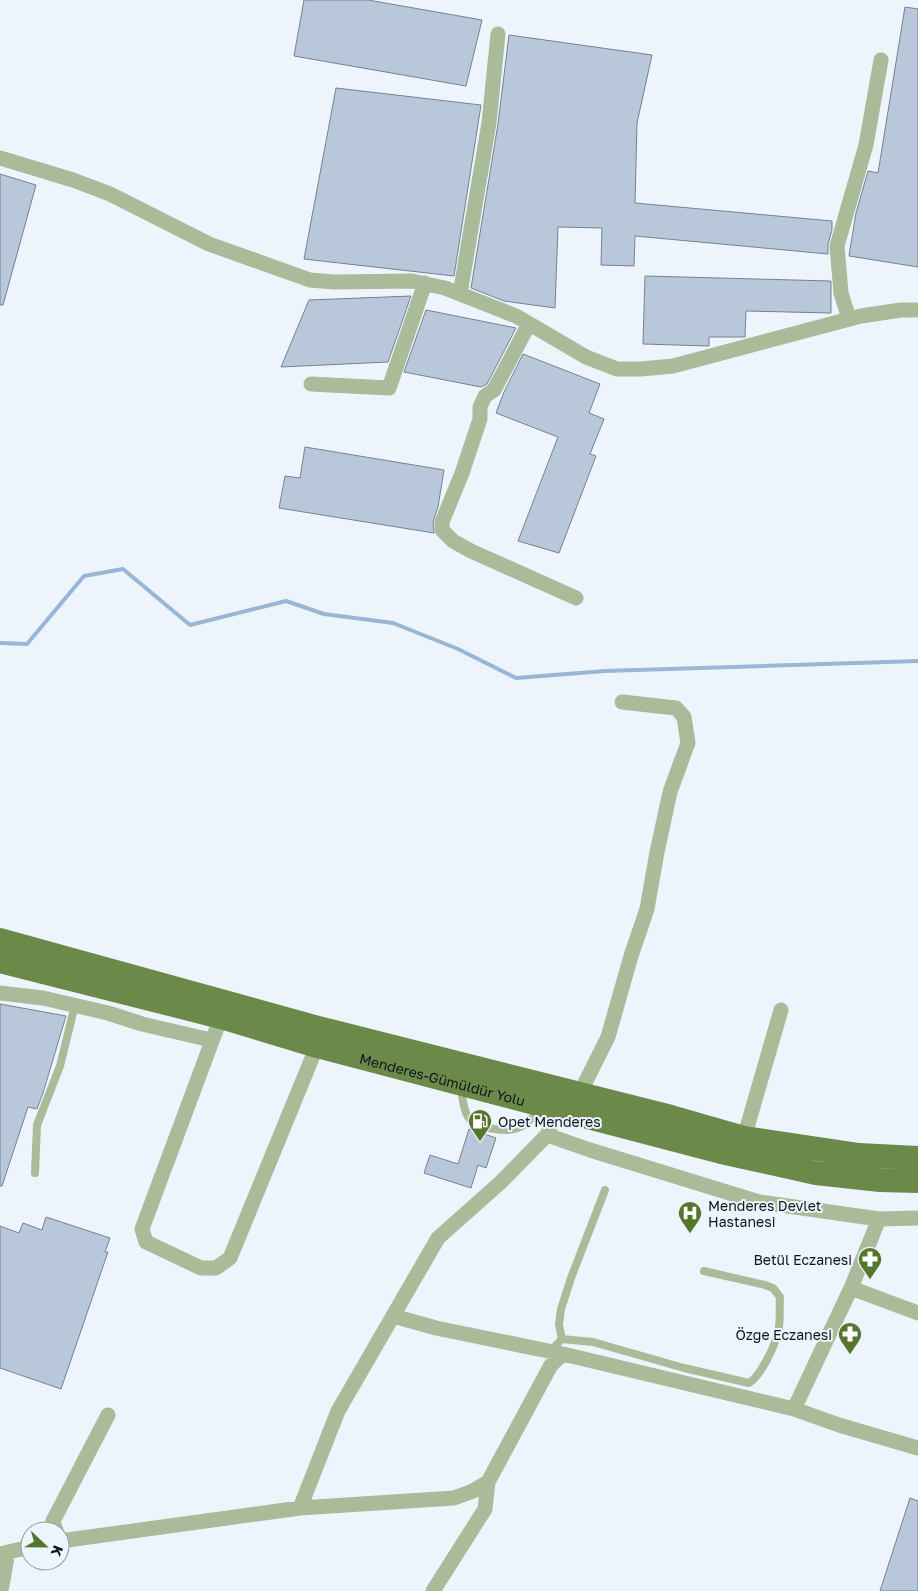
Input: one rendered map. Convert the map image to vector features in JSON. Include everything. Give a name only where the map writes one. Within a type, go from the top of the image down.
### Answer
[{"type":"main road","name":"Menderes-Gümüldür Yolu","points":[[0,940],[322,1029],[671,1117],[744,1138],[859,1155],[918,1158]]},
{"type":"main road","name":"Menderes-Gümüldür Yolu","points":[[0,961],[221,1017],[317,1046],[721,1152],[816,1173],[880,1180],[918,1181]]},
{"type":"street","points":[[460,294],[489,123],[498,34]]},
{"type":"street","points":[[849,319],[841,293],[837,246],[866,145],[881,60]]},
{"type":"street","points":[[0,158],[110,194],[209,244],[310,280],[334,282],[412,280],[445,288],[516,316],[586,357],[618,369],[673,366],[861,316],[901,310],[918,310]]},
{"type":"street","points":[[311,384],[388,388],[425,284]]},
{"type":"street","points":[[529,324],[494,390],[485,396],[482,401],[480,419],[462,473],[442,522],[442,530],[453,541],[471,551],[576,598]]},
{"type":"street","points":[[579,1095],[608,1037],[631,956],[648,909],[657,852],[670,792],[688,744],[684,717],[676,708],[622,702]]},
{"type":"street","points":[[0,993],[43,998],[108,1012],[142,1024],[212,1040]]},
{"type":"street","points":[[744,1138],[781,1010]]},
{"type":"street","points":[[221,1017],[142,1229],[146,1242],[201,1268],[216,1268],[230,1258],[317,1046]]},
{"type":"street","points":[[300,1508],[338,1411],[438,1238],[501,1182],[547,1135],[551,1107]]},
{"type":"street","points":[[547,1135],[759,1202],[879,1219],[918,1218]]},
{"type":"street","points":[[794,1410],[851,1288],[879,1219]]},
{"type":"street","points":[[851,1288],[918,1313]]},
{"type":"street","points":[[393,1316],[436,1328],[560,1348],[794,1410],[918,1448]]},
{"type":"street","points":[[433,1591],[485,1509],[488,1482],[560,1348]]},
{"type":"street","points":[[53,1521],[108,1415]]},
{"type":"street","points":[[70,1540],[300,1508],[454,1498],[473,1491],[488,1482]]},
{"type":"street","points":[[0,1591],[4,1553],[20,1549]]},
{"type":"lane","points":[[35,1173],[37,1125],[60,1066],[76,1005]]},
{"type":"lane","points":[[460,1084],[463,1104],[468,1117],[485,1128],[520,1128],[551,1107]]},
{"type":"lane","points":[[605,1190],[561,1309],[559,1325],[560,1348],[593,1342],[684,1368],[748,1383],[755,1379],[762,1368],[778,1332],[780,1297],[773,1288],[765,1285],[704,1270]]},
{"type":"building","points":[[304,0],[368,0],[482,20],[466,86],[294,56]]},
{"type":"building","points":[[905,7],[918,9],[918,267],[849,256],[856,213],[868,171],[878,173]]},
{"type":"building","points":[[509,35],[652,55],[637,123],[635,203],[832,221],[828,254],[635,236],[634,266],[601,265],[602,228],[558,227],[555,308],[504,301],[471,288],[498,124]]},
{"type":"building","points":[[336,88],[481,105],[454,276],[304,259]]},
{"type":"building","points":[[0,174],[36,185],[3,305],[0,305]]},
{"type":"building","points":[[645,276],[831,281],[831,313],[746,311],[745,337],[709,337],[709,346],[643,344]]},
{"type":"building","points":[[411,296],[388,362],[281,367],[309,300]]},
{"type":"building","points":[[426,310],[516,328],[487,384],[481,387],[404,372]]},
{"type":"building","points":[[523,354],[600,384],[589,413],[604,419],[590,454],[596,456],[559,553],[518,541],[558,437],[496,413]]},
{"type":"building","points":[[305,447],[444,470],[438,507],[433,522],[434,533],[279,508],[285,476],[300,478]]},
{"type":"building","points":[[0,1004],[66,1016],[37,1109],[28,1107],[2,1186],[0,1186]]},
{"type":"building","points":[[469,1129],[496,1138],[486,1168],[478,1165],[471,1188],[424,1173],[430,1155],[458,1164]]},
{"type":"building","points":[[46,1217],[110,1238],[105,1252],[108,1252],[61,1389],[0,1368],[0,1226],[19,1233],[23,1223],[42,1230]]},
{"type":"building","points":[[910,1498],[918,1501],[918,1591],[880,1591]]},
{"type":"waterway","points":[[0,643],[27,644],[84,576],[123,569],[190,625],[286,601],[324,614],[393,623],[458,649],[516,678],[605,671],[918,661]]},
{"type":"place","name":"Opet Menderes","points":[[480,1142]]},
{"type":"place","name":"Menderes Devlet Hastanesi","points":[[690,1234]]},
{"type":"place","name":"Betül Eczanesi","points":[[870,1280]]},
{"type":"place","name":"Özge Eczanesi","points":[[850,1355]]}]
